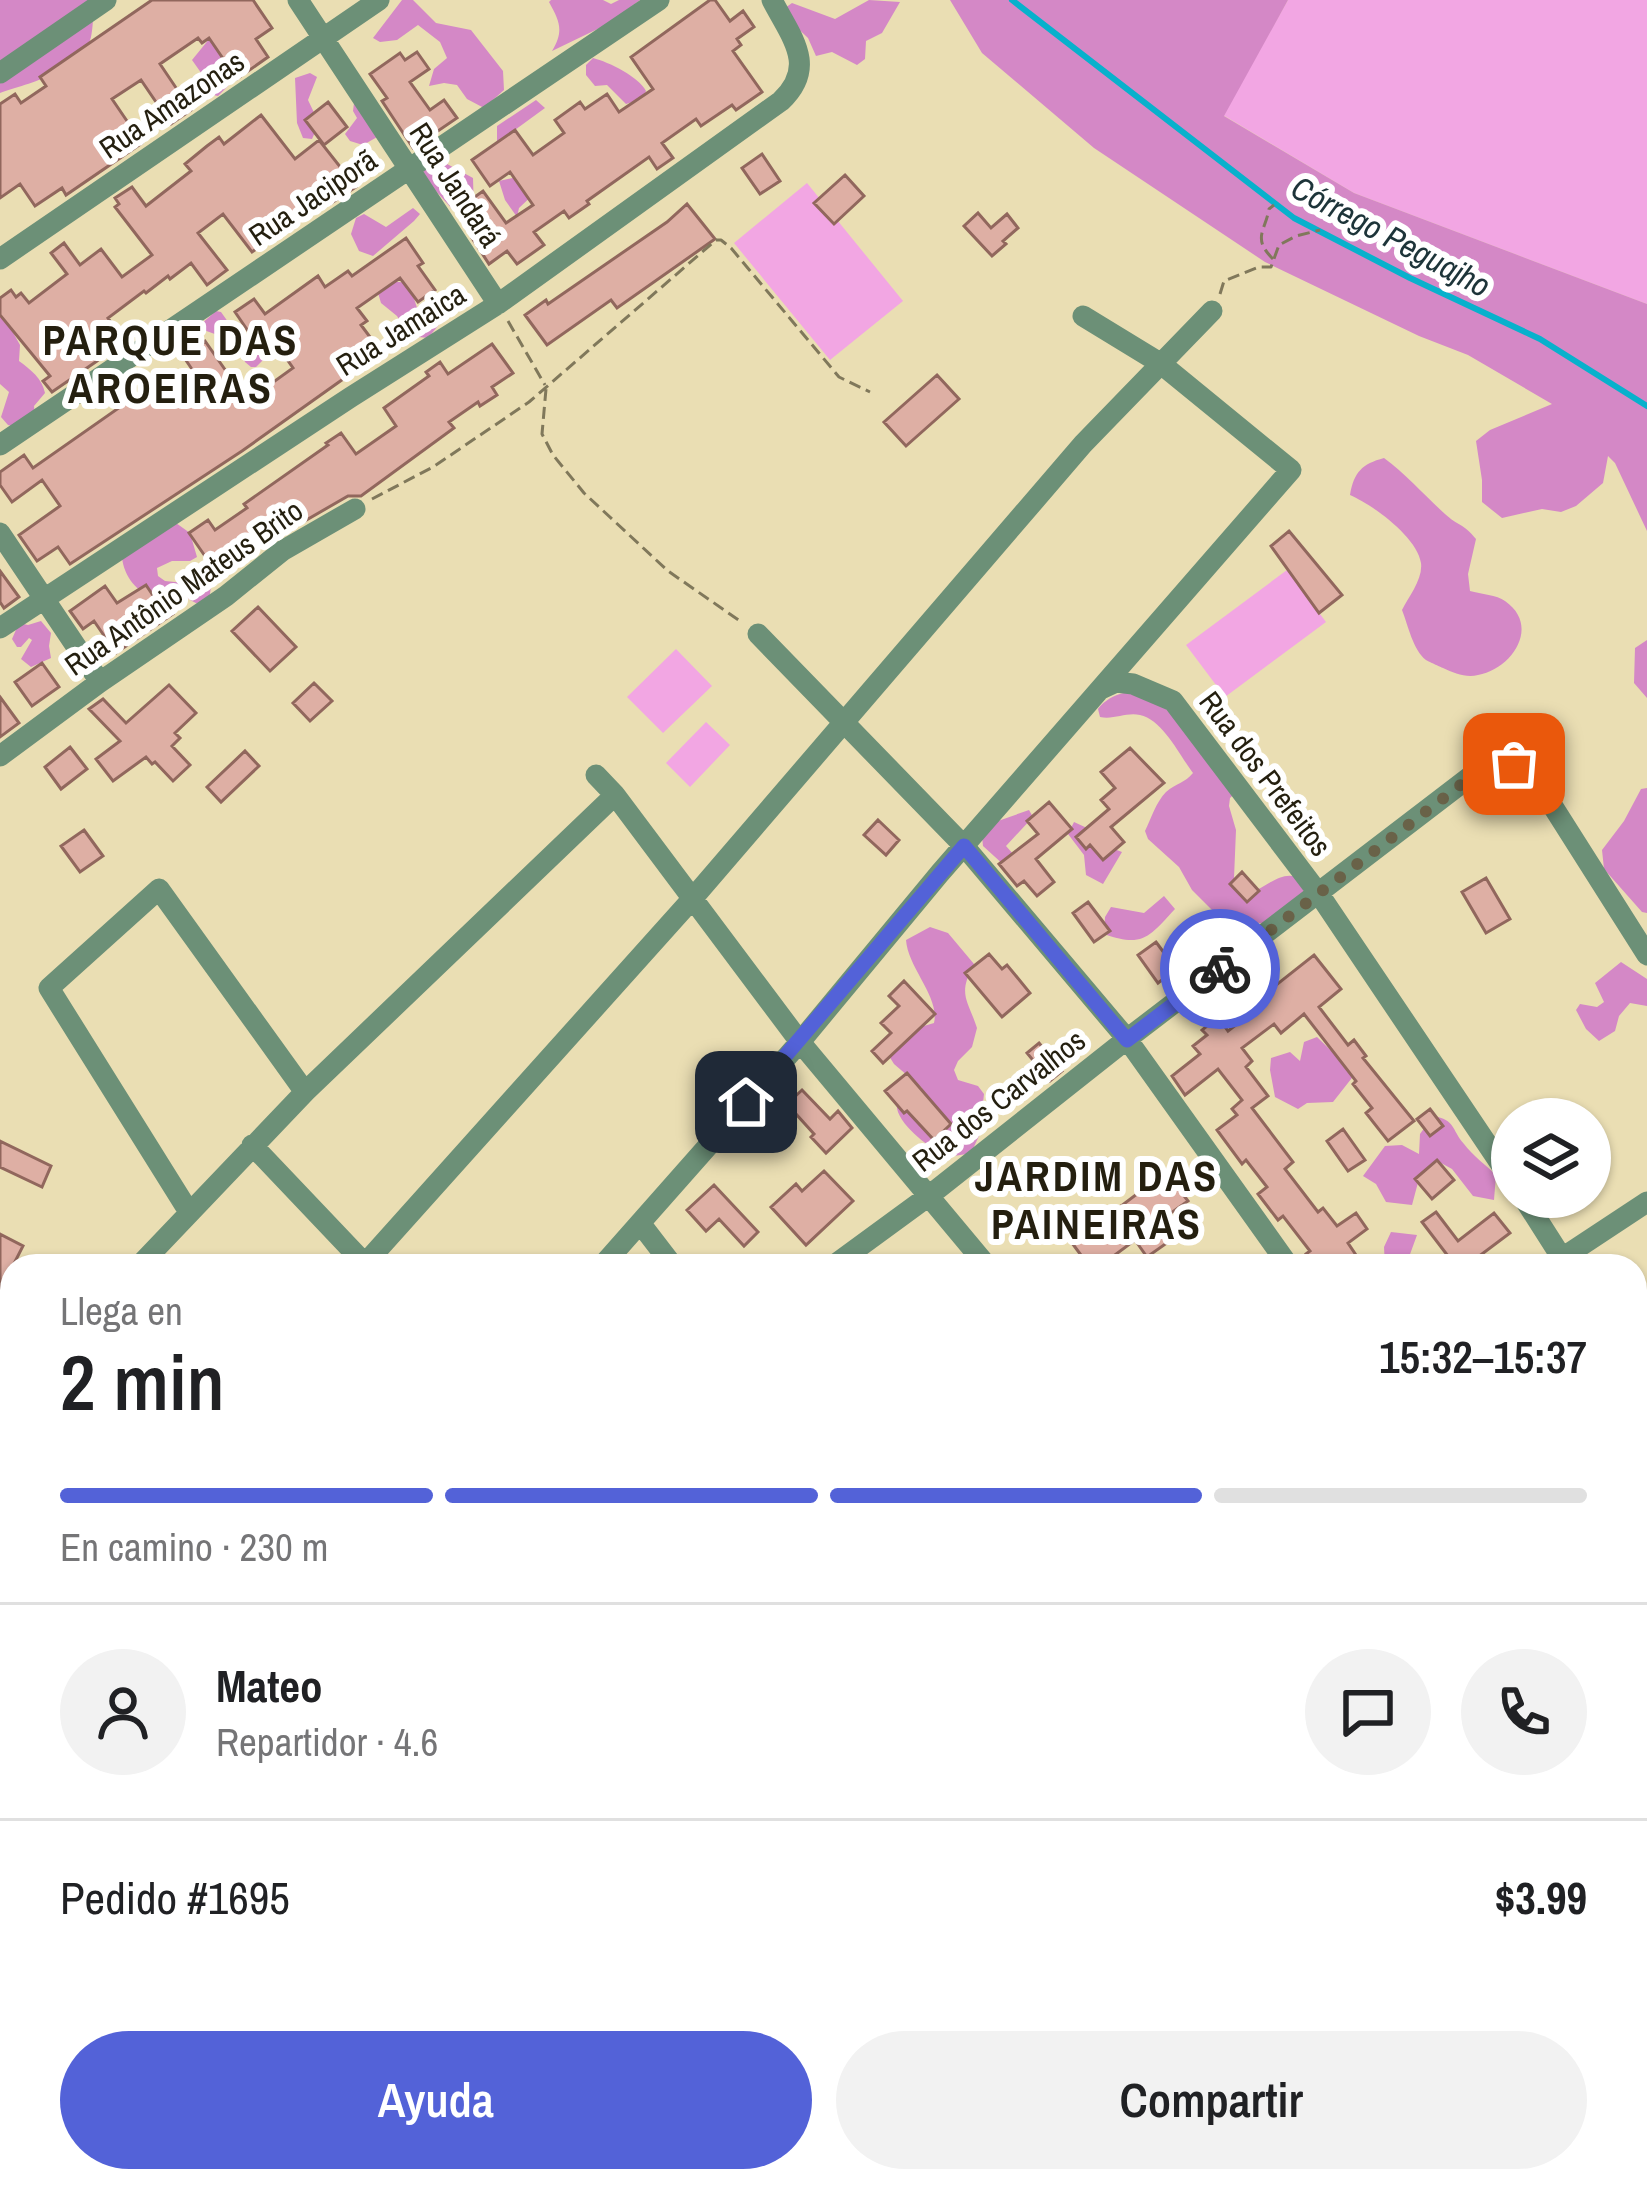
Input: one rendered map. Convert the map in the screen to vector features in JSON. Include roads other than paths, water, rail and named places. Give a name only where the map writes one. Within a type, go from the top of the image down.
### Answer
[{"type":"street","points":[[4,65],[106,0]]},
{"type":"street","name":"Rua Jandará","points":[[298,0],[498,304]]},
{"type":"street","name":"Rua Amazonas","points":[[0,259],[379,0]]},
{"type":"street","name":"Rua Jaciporã","points":[[0,445],[659,0]]},
{"type":"street","name":"Rua Jamaica","points":[[0,628],[498,304],[781,101],[800,78],[800,55],[772,0]]},
{"type":"street","points":[[375,1254],[693,898],[1083,444],[1212,311]]},
{"type":"street","points":[[613,1254],[1291,470],[1160,363],[1083,316]]},
{"type":"street","name":"Rua Antônio Mateus Brito","points":[[0,756],[226,596],[282,550],[355,509]]},
{"type":"street","points":[[0,533],[100,682]]},
{"type":"street","points":[[758,634],[964,846],[1127,1040],[1280,1254]]},
{"type":"street","name":"Rua dos Prefeitos","points":[[1101,689],[1116,682],[1133,684],[1173,701],[1318,895],[1491,1150]]},
{"type":"street","name":"Rua dos Carvalhos","points":[[849,1254],[1488,764],[1514,764],[1538,783],[1647,956]]},
{"type":"street","points":[[596,775],[800,1042],[977,1254]]},
{"type":"street","points":[[151,1254],[305,1092],[615,795]]},
{"type":"street","points":[[189,1212],[49,988],[159,889],[305,1092]]},
{"type":"street","points":[[252,1145],[355,1254]]},
{"type":"street","points":[[1573,1254],[1647,1202]]},
{"type":"street","points":[[1534,1218],[1555,1254]]},
{"type":"street","points":[[640,1223],[665,1254]]},
{"type":"waterway","name":"Córrego Peguajho","points":[[1012,0],[1294,218],[1540,339],[1647,406]]},
{"type":"district","name":"PARQUE DAS AROEIRAS","points":[[171,364]]},
{"type":"district","name":"JARDIM DAS PAINEIRAS","points":[[1097,1200]]}]
